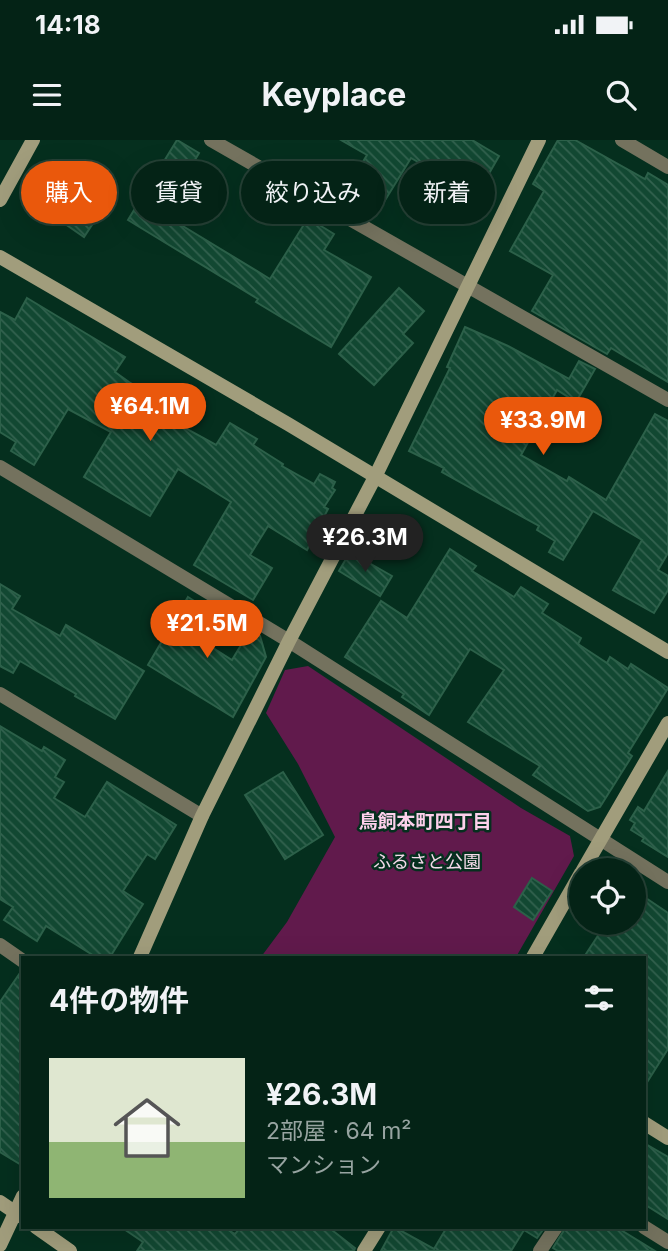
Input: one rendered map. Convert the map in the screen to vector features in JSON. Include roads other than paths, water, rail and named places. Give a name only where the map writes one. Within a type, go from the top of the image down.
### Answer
[{"type":"street","points":[[0,200],[33,140]]},
{"type":"street","points":[[211,140],[668,400]]},
{"type":"street","points":[[140,956],[202,816],[289,640],[375,477],[539,140]]},
{"type":"street","points":[[622,140],[668,167]]},
{"type":"street","points":[[0,257],[288,424],[668,652]]},
{"type":"street","points":[[0,467],[289,640],[668,881]]},
{"type":"street","points":[[0,694],[202,816]]},
{"type":"street","points":[[589,858],[668,723]]},
{"type":"street","points":[[534,956],[569,894]]},
{"type":"street","points":[[0,945],[21,960]]},
{"type":"street","points":[[646,1124],[668,1138]]},
{"type":"street","points":[[0,1202],[19,1215],[0,1245]]},
{"type":"street","points":[[646,1228],[668,1242]]},
{"type":"street","points":[[39,1229],[70,1251]]},
{"type":"street","points":[[364,1251],[378,1229]]},
{"type":"street","points":[[540,1251],[555,1229]]},
{"type":"district","name":"鳥飼本町四丁目","points":[[425,821]]},
{"type":"park label","name":"ふるさと公園","points":[[427,861]]}]
